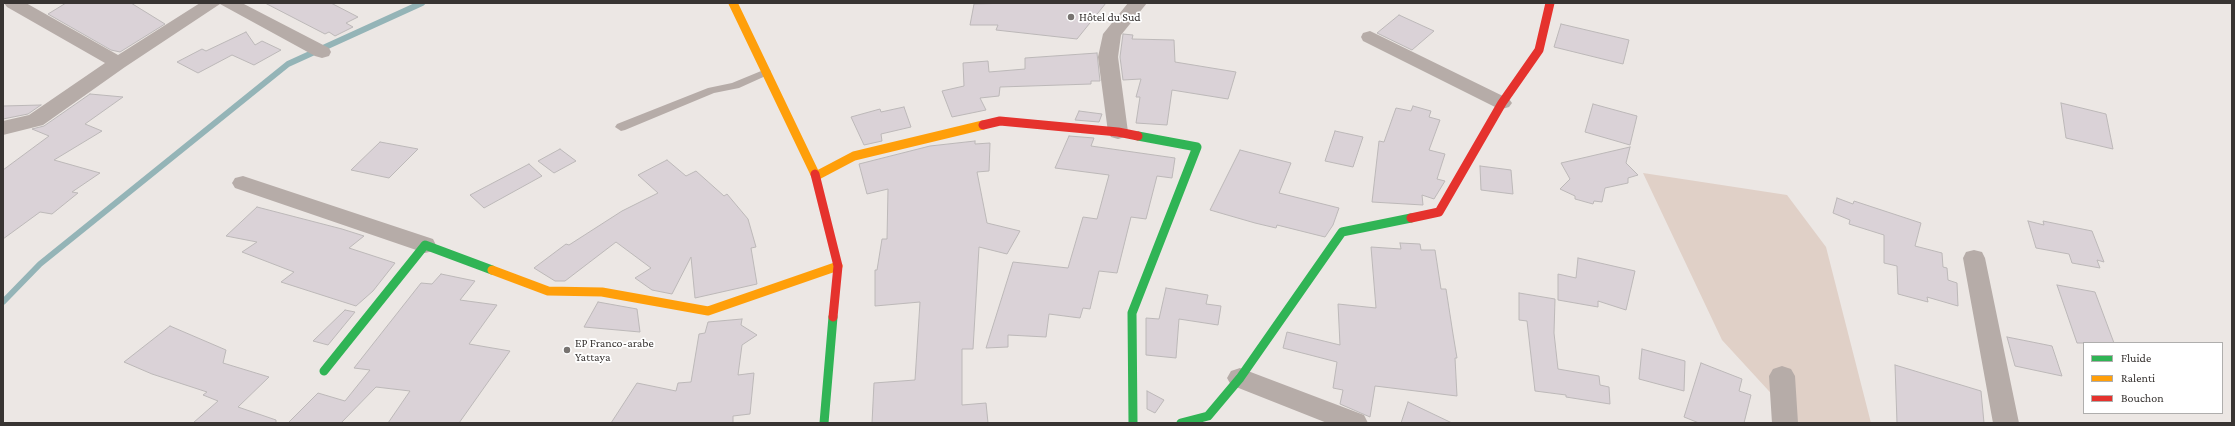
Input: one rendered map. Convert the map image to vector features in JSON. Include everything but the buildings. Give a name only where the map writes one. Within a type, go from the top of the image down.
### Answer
[{"type":"street","points":[[13,3],[118,63]]},
{"type":"street","points":[[3,128],[36,120],[118,63],[212,3]]},
{"type":"street","points":[[228,3],[322,52]]},
{"type":"street","points":[[733,3],[816,176],[838,266],[824,423]]},
{"type":"street","points":[[1118,132],[1108,57],[1112,34],[1138,3]]},
{"type":"street","points":[[1181,423],[1208,416],[1240,378],[1342,232],[1439,212],[1502,103],[1539,50],[1550,3]]},
{"type":"street","points":[[1370,37],[1502,103]]},
{"type":"street","points":[[816,176],[854,156],[1000,121],[1118,132],[1197,147],[1132,313],[1133,423]]},
{"type":"street","points":[[243,183],[425,245],[548,291],[602,292],[708,311],[838,266]]},
{"type":"street","points":[[324,371],[425,245]]},
{"type":"street","points":[[1974,258],[2006,423]]},
{"type":"street","points":[[1782,376],[1785,423]]},
{"type":"street","points":[[1240,378],[1356,423]]},
{"type":"lane","points":[[621,127],[712,90],[734,86],[766,72]]},
{"type":"shaded area","points":[[1643,173],[1787,195],[1826,247],[1871,423],[1782,423],[1779,402],[1722,340]]},
{"type":"waterway","points":[[3,302],[40,264],[288,64],[422,3]]},
{"type":"traffic: fast","points":[[1133,423],[1132,313],[1197,147],[1138,136]]},
{"type":"traffic: fast","points":[[1181,423],[1208,416],[1240,378],[1342,232],[1411,218]]},
{"type":"traffic: fast","points":[[324,371],[425,245],[492,270]]},
{"type":"traffic: fast","points":[[824,423],[833,317]]},
{"type":"traffic: slow","points":[[733,3],[815,174]]},
{"type":"traffic: slow","points":[[816,176],[854,156],[983,125]]},
{"type":"traffic: slow","points":[[492,270],[548,291],[602,292],[708,311],[838,266]]},
{"type":"traffic: jam","points":[[1411,218],[1439,212],[1502,103],[1539,50],[1550,3]]},
{"type":"traffic: jam","points":[[983,125],[1000,121],[1118,132],[1138,136]]},
{"type":"traffic: jam","points":[[815,174],[838,266],[833,317]]},
{"type":"place","name":"Hôtel du Sud","points":[[1071,17]]},
{"type":"place","name":"EP Franco-arabe Yattaya","points":[[567,350]]}]
